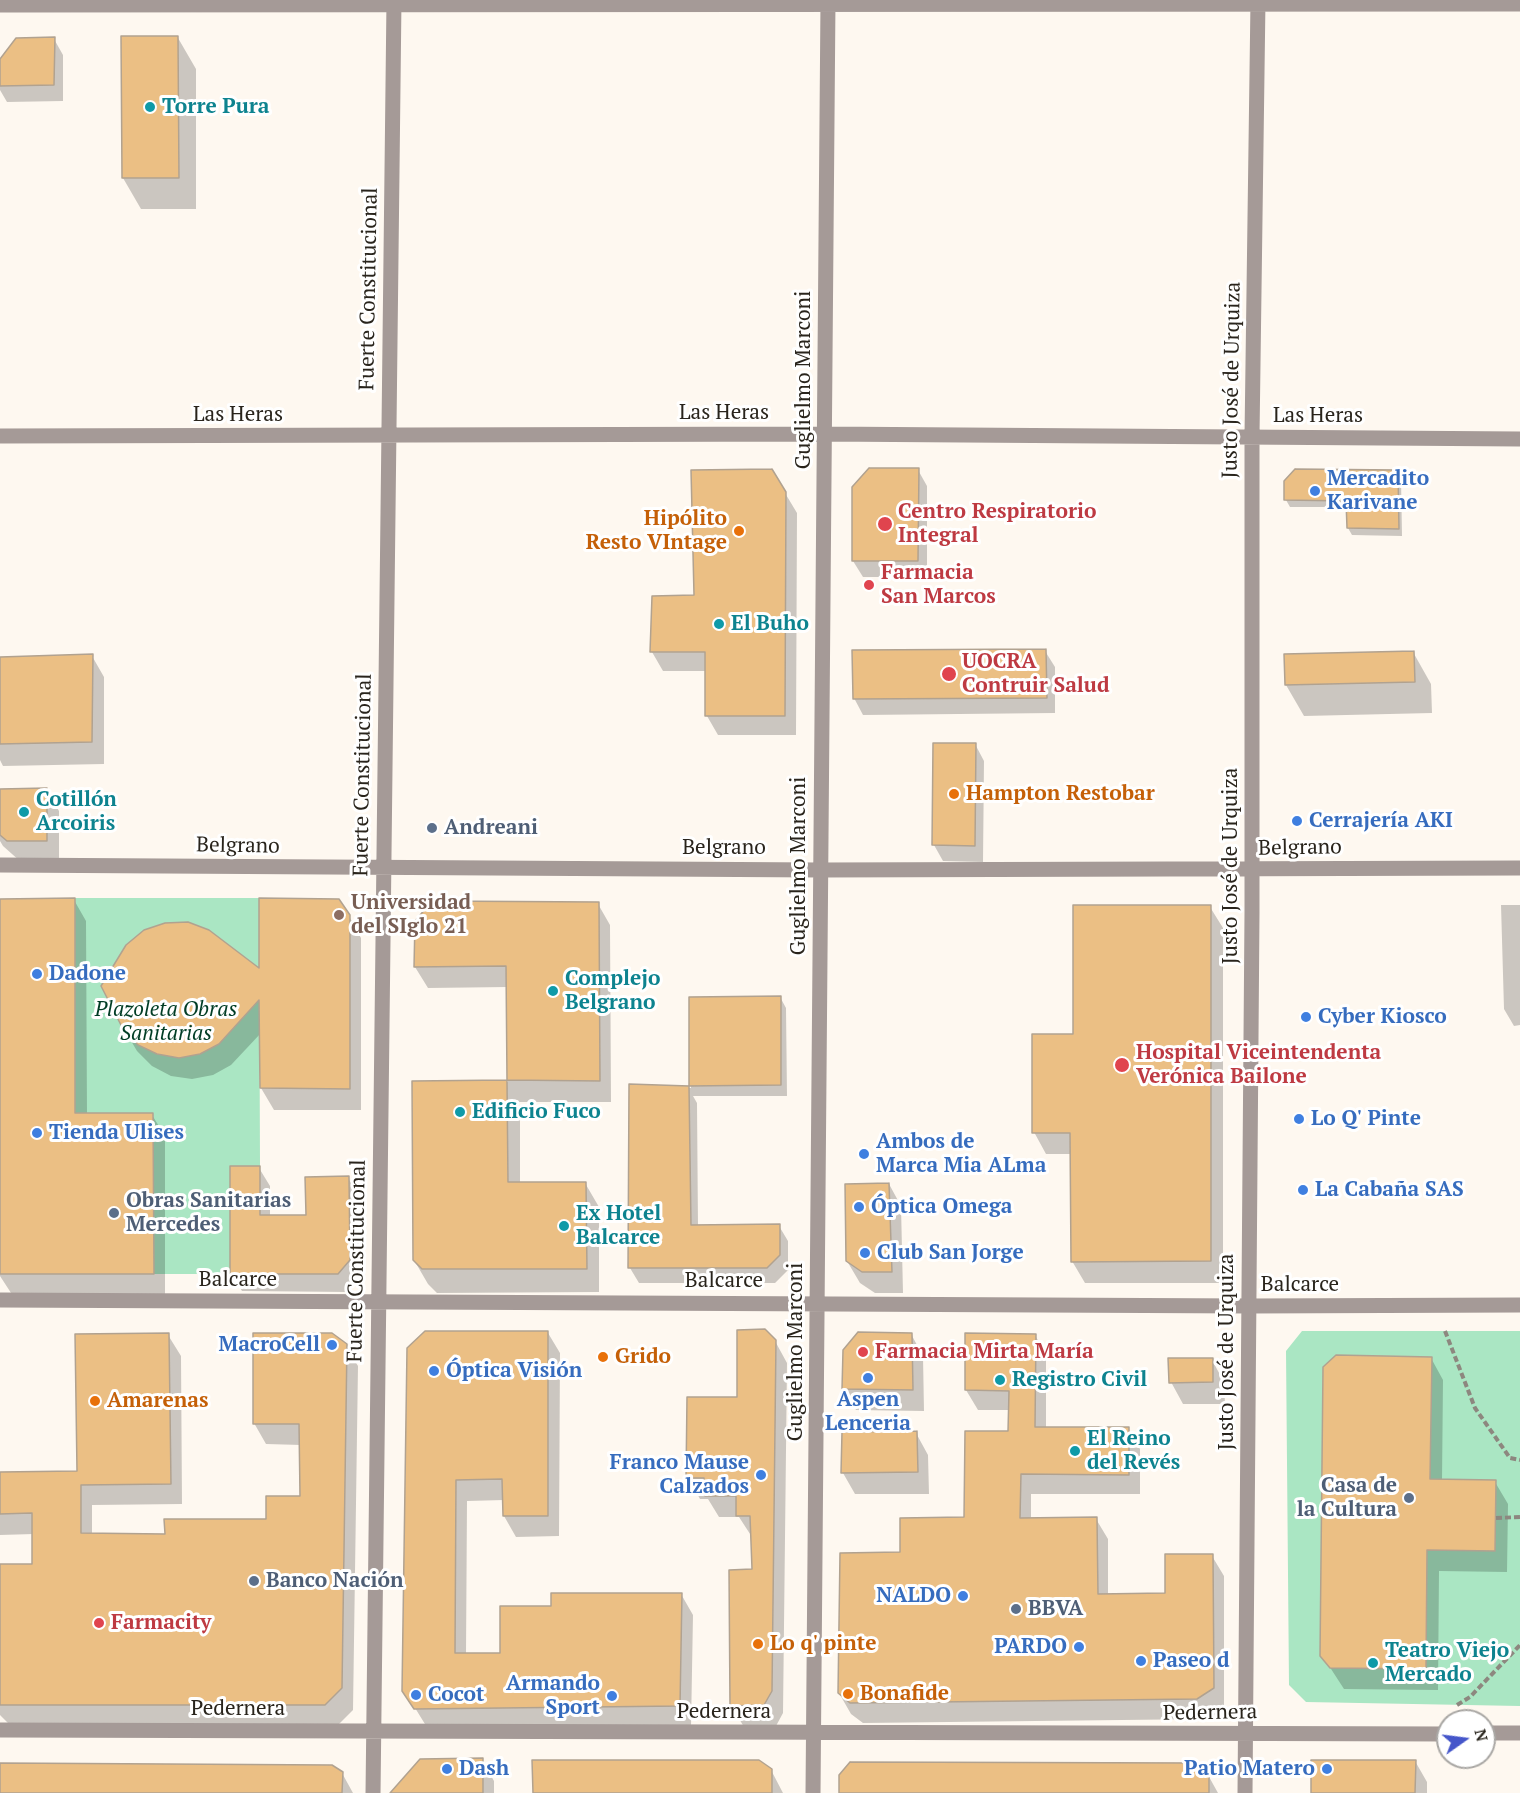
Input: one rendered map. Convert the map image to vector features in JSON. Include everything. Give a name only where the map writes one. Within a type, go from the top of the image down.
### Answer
[{"type":"street","points":[[0,5],[394,2],[1520,4]]},
{"type":"street","name":"Fuerte Constitucional","points":[[372,1793],[394,2]]},
{"type":"street","name":"Guglielmo Marconi","points":[[813,1793],[828,2]]},
{"type":"street","name":"Justo José de Urquiza","points":[[1245,1793],[1252,436],[1258,2]]},
{"type":"street","name":"Las Heras","points":[[0,436],[824,434],[1520,438]]},
{"type":"street","name":"Belgrano","points":[[0,865],[820,870],[1520,868]]},
{"type":"street","name":"Balcarce","points":[[0,1300],[1249,1306],[1520,1305]]},
{"type":"street","name":"Pedernera","points":[[0,1730],[1436,1734]]},
{"type":"street","points":[[1496,1733],[1520,1733]]},
{"type":"path","points":[[1445,1331],[1475,1408],[1510,1458],[1520,1460]]},
{"type":"path","points":[[1496,1518],[1520,1517]]},
{"type":"path","points":[[1457,1705],[1470,1697],[1520,1645]]},
{"type":"green space","name":"Plazoleta Obras Sanitarias","points":[[75,898],[259,898],[260,1166],[230,1167],[230,1274],[154,1274],[153,1113],[75,1113]]},
{"type":"green space","points":[[1302,1331],[1520,1331],[1520,1706],[1306,1702],[1289,1685],[1286,1351]]},
{"type":"building","name":"Torre Pura","points":[[121,36],[178,36],[179,178],[122,178]]},
{"type":"building","points":[[55,37],[54,85],[0,86],[0,59],[16,38]]},
{"type":"building","name":"Centro Respiratorio Integral","points":[[869,468],[919,468],[918,561],[852,561],[852,487]]},
{"type":"building","points":[[772,469],[786,492],[785,716],[705,716],[705,652],[650,652],[652,596],[694,595],[691,470]]},
{"type":"building","points":[[1295,469],[1398,470],[1399,529],[1347,528],[1346,501],[1284,500],[1284,481]]},
{"type":"building","name":"UOCRA Contruir Salud","points":[[1046,649],[1047,698],[853,699],[852,650]]},
{"type":"building","points":[[1414,651],[1415,682],[1285,685],[1284,654]]},
{"type":"building","points":[[93,654],[92,742],[0,744],[0,657]]},
{"type":"building","name":"Hampton Restobar","points":[[933,743],[976,743],[975,846],[932,845]]},
{"type":"building","name":"Cotillón Arcoiris","points":[[47,788],[47,841],[7,841],[0,835],[0,789]]},
{"type":"building","points":[[75,898],[75,1113],[153,1113],[154,1274],[0,1274],[0,899]]},
{"type":"building","points":[[259,898],[339,899],[350,915],[350,1089],[260,1088],[259,1000],[219,1044],[200,1054],[179,1058],[157,1054],[138,1045],[123,1029],[101,986],[126,945],[144,930],[165,923],[188,922],[209,930],[259,968]]},
{"type":"building","name":"Complejo Belgrano","points":[[432,901],[599,902],[600,1081],[507,1080],[506,966],[414,967],[415,921]]},
{"type":"building","name":"Hospital Viceintendenta Verónica Bailone","points":[[1073,905],[1211,905],[1211,1261],[1071,1262],[1070,1133],[1032,1133],[1032,1034],[1073,1034]]},
{"type":"building","points":[[781,996],[781,1085],[689,1086],[689,997]]},
{"type":"building","points":[[507,1080],[508,1182],[586,1182],[587,1269],[422,1269],[413,1260],[412,1081]]},
{"type":"building","points":[[629,1084],[689,1086],[691,1225],[780,1224],[780,1255],[767,1268],[628,1268]]},
{"type":"building","points":[[230,1166],[260,1166],[260,1215],[306,1215],[305,1177],[349,1176],[350,1260],[338,1274],[230,1274]]},
{"type":"building","points":[[889,1183],[892,1272],[862,1272],[846,1261],[845,1184]]},
{"type":"building","points":[[765,1329],[776,1340],[772,1691],[764,1705],[730,1706],[729,1570],[752,1569],[750,1516],[736,1516],[736,1496],[705,1496],[704,1478],[686,1478],[687,1397],[737,1397],[737,1330]]},
{"type":"building","points":[[425,1331],[548,1331],[548,1516],[503,1516],[502,1479],[456,1480],[455,1653],[500,1653],[500,1606],[551,1606],[551,1593],[682,1593],[680,1706],[414,1709],[402,1691],[407,1348]]},
{"type":"building","points":[[858,1332],[912,1333],[913,1390],[842,1389],[843,1350]]},
{"type":"building","points":[[169,1333],[171,1484],[81,1485],[81,1533],[165,1534],[164,1519],[266,1519],[266,1496],[300,1496],[299,1424],[253,1424],[253,1333],[332,1333],[347,1344],[342,1688],[325,1705],[0,1705],[0,1564],[32,1564],[32,1513],[0,1514],[0,1472],[77,1471],[75,1334]]},
{"type":"building","points":[[965,1333],[1036,1334],[1035,1427],[1129,1427],[1129,1475],[1021,1474],[1020,1518],[1097,1517],[1098,1594],[1165,1593],[1165,1554],[1213,1554],[1214,1688],[1197,1699],[850,1703],[838,1693],[840,1553],[900,1552],[900,1518],[964,1517],[965,1431],[1008,1431],[1009,1391],[965,1390]]},
{"type":"building","name":"Casa de la Cultura","points":[[1336,1355],[1432,1357],[1430,1479],[1496,1480],[1495,1551],[1427,1550],[1426,1669],[1330,1668],[1320,1656],[1323,1367]]},
{"type":"building","points":[[1168,1358],[1213,1358],[1213,1382],[1169,1383]]},
{"type":"building","points":[[917,1431],[918,1472],[841,1473],[842,1432]]},
{"type":"building","name":"Dash","points":[[483,1758],[483,1793],[390,1793],[420,1759]]},
{"type":"building","points":[[532,1760],[759,1760],[772,1769],[772,1793],[533,1793]]},
{"type":"building","points":[[1311,1760],[1416,1760],[1415,1793],[1311,1793]]},
{"type":"building","points":[[850,1762],[1195,1763],[1209,1774],[1209,1793],[839,1793],[839,1775]]},
{"type":"building","points":[[0,1763],[332,1765],[343,1772],[342,1793],[0,1793]]},
{"type":"place","name":"Torre Pura","points":[[150,107]]},
{"type":"place","name":"Mercadito Karivane","points":[[1315,491]]},
{"type":"place","name":"Centro Respiratorio Integral","points":[[885,524]]},
{"type":"place","name":"Hipólito Resto VIntage","points":[[739,531]]},
{"type":"place","name":"Farmacia San Marcos","points":[[869,585]]},
{"type":"place","name":"El Buho","points":[[719,624]]},
{"type":"place","name":"UOCRA Contruir Salud","points":[[949,674]]},
{"type":"place","name":"Hampton Restobar","points":[[954,794]]},
{"type":"place","name":"Cotillón Arcoiris","points":[[24,812]]},
{"type":"place","name":"Cerrajería AKI","points":[[1297,821]]},
{"type":"place","name":"Andreani","points":[[432,828]]},
{"type":"place","name":"Universidad del SIglo 21","points":[[339,915]]},
{"type":"place","name":"Dadone","points":[[37,974]]},
{"type":"place","name":"Complejo Belgrano","points":[[553,991]]},
{"type":"place","name":"Cyber Kiosco","points":[[1306,1017]]},
{"type":"place","name":"Hospital Viceintendenta Verónica Bailone","points":[[1122,1065]]},
{"type":"place","name":"Edificio Fuco","points":[[460,1112]]},
{"type":"place","name":"Lo Q' Pinte","points":[[1299,1119]]},
{"type":"place","name":"Tienda Ulises","points":[[37,1133]]},
{"type":"place","name":"Ambos de Marca Mia ALma","points":[[864,1154]]},
{"type":"place","name":"La Cabaña SAS","points":[[1303,1190]]},
{"type":"place","name":"Óptica Omega","points":[[859,1207]]},
{"type":"place","name":"Obras Sanitarias Mercedes","points":[[114,1213]]},
{"type":"place","name":"Ex Hotel Balcarce","points":[[564,1226]]},
{"type":"place","name":"Club San Jorge","points":[[865,1253]]},
{"type":"place","name":"MacroCell","points":[[332,1345]]},
{"type":"place","name":"Farmacia Mirta María","points":[[863,1352]]},
{"type":"place","name":"Grido","points":[[603,1357]]},
{"type":"place","name":"Óptica Visión","points":[[434,1371]]},
{"type":"place","name":"Aspen Lenceria","points":[[868,1378]]},
{"type":"place","name":"Registro Civil","points":[[1000,1380]]},
{"type":"place","name":"Amarenas","points":[[95,1401]]},
{"type":"place","name":"El Reino del Revés","points":[[1075,1451]]},
{"type":"place","name":"Franco Mause Calzados","points":[[761,1475]]},
{"type":"place","name":"Casa de la Cultura","points":[[1409,1498]]},
{"type":"place","name":"Banco Nación","points":[[254,1581]]},
{"type":"place","name":"NALDO","points":[[963,1596]]},
{"type":"place","name":"BBVA","points":[[1016,1609]]},
{"type":"place","name":"Farmacity","points":[[99,1623]]},
{"type":"place","name":"Lo q' pinte","points":[[758,1644]]},
{"type":"place","name":"PARDO","points":[[1079,1647]]},
{"type":"place","name":"Paseo d","points":[[1141,1661]]},
{"type":"place","name":"Teatro Viejo Mercado","points":[[1373,1663]]},
{"type":"place","name":"Bonafide","points":[[848,1694]]},
{"type":"place","name":"Cocot","points":[[416,1695]]},
{"type":"place","name":"Armando Sport","points":[[612,1696]]},
{"type":"place","name":"Dash","points":[[447,1769]]},
{"type":"place","name":"Patio Matero","points":[[1327,1769]]}]
